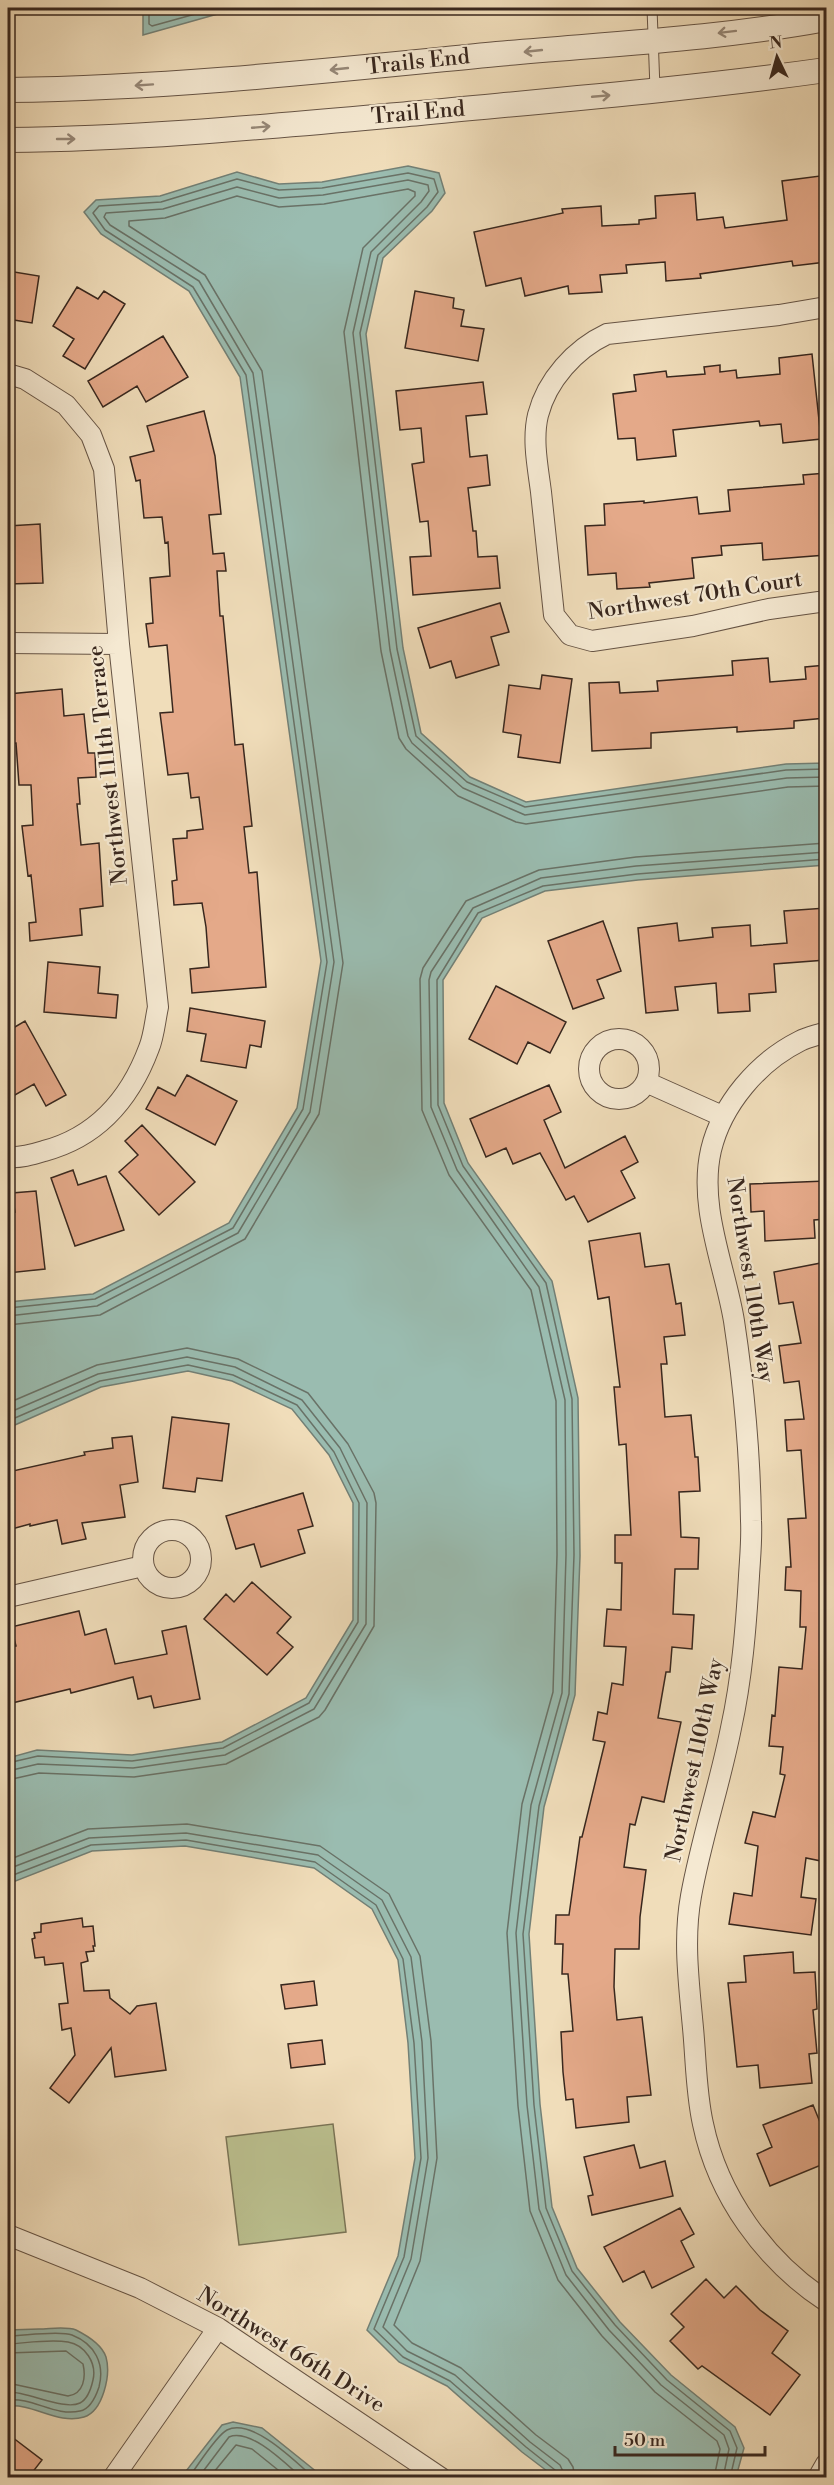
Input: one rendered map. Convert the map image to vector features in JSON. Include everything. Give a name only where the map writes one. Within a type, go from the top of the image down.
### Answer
[{"type":"street","name":"Trails End","points":[[8,90],[84,89],[237,79],[654,41],[826,19]]},
{"type":"street","name":"Trail End","points":[[8,140],[86,139],[246,128],[712,86],[826,70]]},
{"type":"street","name":"Northwest 70th Court","points":[[826,307],[779,315],[607,334],[592,341],[563,368],[549,390],[538,415],[536,444],[554,615],[570,634],[592,641],[693,626],[769,609],[826,601]]},
{"type":"street","name":"Northwest 111th Terrace","points":[[8,374],[25,380],[66,405],[91,435],[104,469],[119,644],[158,1007],[150,1047],[133,1082],[107,1118],[63,1146],[19,1158],[8,1157]]},
{"type":"street","points":[[8,643],[119,644]]},
{"type":"street","name":"Northwest 110th Way","points":[[826,1032],[802,1040],[769,1060],[744,1087],[723,1116],[711,1152],[708,1186],[712,1218],[734,1319],[745,1415],[752,1524],[746,1626],[732,1725],[690,1898],[686,1955],[702,2121],[712,2160],[734,2205],[763,2246],[805,2287],[826,2301]]},
{"type":"street","points":[[646,1082],[723,1116]]},
{"type":"street","points":[[8,1597],[143,1566]]},
{"type":"street","name":"Northwest 66th Drive","points":[[8,2235],[140,2288],[218,2328],[441,2478]]},
{"type":"street","points":[[113,2478],[218,2328]]},
{"type":"street","points":[[818,2478],[826,2464]]},
{"type":"lane","points":[[652,8],[655,91]]},
{"type":"green space","points":[[333,2124],[346,2232],[239,2245],[226,2137]]},
{"type":"water","points":[[143,8],[239,8],[143,35]]},
{"type":"water","points":[[408,166],[439,173],[445,193],[432,211],[383,258],[366,334],[403,648],[421,733],[470,777],[526,802],[786,764],[826,763],[826,865],[638,880],[545,891],[482,918],[443,980],[444,1103],[468,1163],[552,1281],[578,1398],[580,1556],[575,1695],[544,1807],[529,1934],[540,2104],[552,2207],[577,2268],[620,2322],[671,2375],[735,2427],[744,2448],[736,2477],[555,2477],[522,2452],[447,2386],[399,2362],[367,2330],[398,2256],[415,2158],[408,2043],[398,1960],[372,1909],[314,1868],[185,1846],[92,1851],[8,1884],[8,1758],[37,1750],[132,1755],[222,1742],[306,1698],[353,1620],[353,1503],[329,1455],[292,1409],[232,1381],[188,1371],[101,1387],[8,1428],[8,1302],[93,1294],[229,1223],[297,1108],[321,961],[240,377],[189,291],[101,234],[84,212],[96,200],[160,196],[237,172],[279,184],[322,182]]},
{"type":"water","points":[[63,2328],[76,2330],[93,2341],[106,2357],[106,2382],[96,2408],[84,2417],[74,2419],[8,2406],[8,2330]]},
{"type":"water","points":[[233,2422],[262,2428],[323,2477],[184,2477],[186,2471],[222,2425]]},
{"type":"building","points":[[820,176],[823,196],[826,195],[826,242],[824,243],[826,262],[793,266],[792,261],[700,274],[701,278],[666,281],[665,262],[626,265],[627,273],[600,275],[602,292],[569,294],[568,286],[525,296],[521,278],[486,286],[474,232],[563,213],[562,209],[601,206],[602,226],[639,224],[639,220],[656,218],[655,196],[695,193],[697,220],[723,217],[725,228],[787,220],[782,181]]},
{"type":"building","points":[[8,271],[39,276],[32,323],[8,319]]},
{"type":"building","points":[[77,287],[98,299],[104,291],[125,304],[85,369],[63,356],[74,339],[53,326]]},
{"type":"building","points":[[415,291],[454,298],[453,308],[464,310],[461,326],[484,329],[478,361],[405,348]]},
{"type":"building","points":[[163,336],[188,377],[146,402],[137,386],[103,407],[88,381]]},
{"type":"building","points":[[812,354],[821,439],[783,443],[781,424],[760,426],[759,421],[673,430],[676,456],[637,460],[635,438],[618,439],[613,394],[636,391],[634,375],[666,371],[667,377],[705,374],[704,367],[720,365],[720,372],[736,370],[737,378],[780,374],[779,358]]},
{"type":"building","points":[[483,382],[487,414],[466,416],[470,457],[487,455],[490,485],[468,488],[478,557],[497,556],[500,588],[413,595],[410,557],[431,556],[428,521],[420,522],[412,464],[424,462],[421,428],[400,430],[396,391]]},
{"type":"building","points":[[204,411],[215,456],[221,514],[209,515],[213,554],[224,553],[226,571],[217,571],[220,616],[223,616],[235,745],[243,744],[252,826],[244,827],[249,873],[257,872],[266,987],[192,993],[190,969],[209,967],[206,927],[202,903],[174,905],[172,881],[177,880],[173,839],[187,838],[187,831],[203,829],[199,797],[191,798],[188,773],[168,775],[160,713],[173,712],[167,645],[149,647],[146,624],[153,623],[150,578],[170,576],[168,542],[165,543],[162,517],[144,518],[140,480],[136,481],[130,457],[154,451],[147,426]]},
{"type":"building","points":[[826,473],[826,555],[763,560],[762,543],[721,546],[722,555],[692,558],[694,578],[649,583],[650,587],[617,589],[616,573],[588,575],[585,526],[605,525],[604,504],[644,501],[644,503],[697,497],[699,514],[730,511],[728,490],[804,484],[803,475]]},
{"type":"building","points":[[40,524],[43,583],[8,584],[8,526]]},
{"type":"building","points":[[500,603],[509,632],[491,637],[499,665],[456,678],[451,661],[430,668],[418,628]]},
{"type":"building","points":[[768,658],[770,682],[806,679],[805,667],[826,665],[826,718],[794,721],[794,728],[737,732],[737,727],[651,733],[651,748],[592,751],[589,683],[619,682],[620,693],[658,691],[657,681],[733,675],[732,661]]},
{"type":"building","points":[[542,675],[572,679],[560,763],[518,757],[521,735],[503,732],[509,685],[540,689]]},
{"type":"building","points":[[62,689],[64,716],[84,714],[88,753],[95,753],[96,777],[78,778],[80,804],[77,804],[81,845],[99,843],[103,906],[80,909],[82,935],[30,941],[29,923],[36,922],[31,875],[28,876],[22,826],[33,825],[31,785],[19,785],[16,743],[9,744],[8,694]]},
{"type":"building","points":[[826,908],[826,960],[774,964],[776,992],[749,994],[750,1011],[718,1013],[716,983],[675,987],[678,1010],[646,1013],[638,928],[677,923],[679,941],[713,937],[712,928],[750,925],[751,946],[787,943],[784,911]]},
{"type":"building","points":[[603,921],[621,971],[597,980],[604,998],[573,1009],[548,941]]},
{"type":"building","points":[[48,962],[100,967],[98,993],[118,995],[116,1018],[44,1012]]},
{"type":"building","points":[[496,986],[566,1022],[550,1053],[528,1042],[517,1064],[469,1039]]},
{"type":"building","points":[[190,1008],[265,1021],[261,1047],[250,1045],[246,1068],[201,1061],[206,1034],[187,1031]]},
{"type":"building","points":[[25,1021],[66,1095],[46,1106],[34,1084],[8,1099],[8,1031]]},
{"type":"building","points":[[187,1075],[237,1101],[215,1145],[146,1109],[158,1087],[175,1096]]},
{"type":"building","points":[[549,1085],[561,1112],[544,1120],[565,1168],[625,1136],[638,1162],[621,1171],[635,1198],[588,1222],[574,1196],[566,1200],[540,1153],[513,1164],[506,1148],[486,1157],[470,1119]]},
{"type":"building","points":[[142,1125],[195,1182],[159,1215],[119,1172],[138,1155],[125,1141]]},
{"type":"building","points":[[73,1170],[78,1185],[106,1176],[124,1230],[75,1246],[51,1178]]},
{"type":"building","points":[[826,1181],[826,1219],[814,1220],[815,1238],[765,1241],[764,1211],[751,1212],[750,1184]]},
{"type":"building","points":[[36,1191],[45,1269],[8,1273],[8,1213],[15,1212],[12,1193]]},
{"type":"building","points":[[640,1233],[645,1267],[669,1264],[676,1304],[681,1303],[685,1335],[664,1337],[667,1364],[661,1364],[665,1417],[691,1415],[695,1457],[698,1457],[700,1491],[679,1492],[681,1537],[699,1538],[698,1569],[675,1569],[673,1614],[694,1615],[692,1649],[672,1647],[670,1672],[666,1672],[658,1718],[681,1722],[664,1802],[642,1797],[635,1825],[630,1824],[624,1867],[646,1870],[640,1917],[639,1949],[615,1949],[614,1987],[617,2020],[642,2017],[651,2095],[627,2097],[629,2122],[576,2128],[573,2099],[566,2100],[563,2072],[561,2032],[573,2031],[568,1974],[562,1974],[563,1944],[555,1944],[556,1915],[569,1915],[580,1837],[582,1837],[605,1742],[593,1740],[598,1712],[607,1714],[612,1683],[623,1685],[626,1647],[604,1646],[607,1609],[621,1610],[622,1563],[615,1563],[615,1535],[631,1535],[626,1444],[619,1445],[614,1387],[620,1387],[609,1297],[598,1299],[589,1241]]},
{"type":"building","points":[[826,1262],[826,1862],[806,1858],[801,1897],[816,1899],[811,1935],[729,1924],[734,1893],[752,1896],[758,1846],[745,1843],[753,1812],[775,1817],[785,1775],[780,1774],[783,1747],[769,1746],[772,1715],[775,1716],[779,1667],[802,1669],[806,1627],[800,1627],[801,1591],[785,1590],[786,1567],[791,1567],[788,1519],[806,1518],[801,1450],[787,1451],[785,1420],[804,1419],[799,1381],[784,1383],[779,1346],[801,1343],[793,1302],[779,1304],[774,1272]]},
{"type":"building","points":[[172,1417],[229,1424],[222,1481],[197,1478],[195,1492],[163,1488]]},
{"type":"building","points":[[132,1436],[138,1482],[120,1485],[125,1517],[82,1523],[86,1539],[62,1544],[57,1520],[8,1530],[8,1472],[85,1455],[84,1452],[113,1448],[112,1438]]},
{"type":"building","points":[[303,1493],[313,1526],[298,1530],[305,1553],[261,1567],[254,1544],[236,1549],[226,1516]]},
{"type":"building","points":[[252,1582],[291,1617],[277,1633],[293,1647],[267,1675],[204,1619],[226,1594],[234,1602]]},
{"type":"building","points":[[79,1611],[85,1635],[106,1629],[115,1664],[167,1654],[162,1631],[186,1626],[200,1699],[154,1708],[151,1696],[138,1699],[133,1677],[71,1693],[70,1689],[8,1704],[8,1648],[16,1646],[11,1627]]},
{"type":"building","points":[[82,1918],[83,1927],[93,1926],[95,1946],[93,1946],[94,1951],[86,1952],[88,1961],[81,1963],[84,1991],[109,1990],[110,1998],[130,2014],[137,2006],[156,2003],[166,2070],[115,2077],[111,2048],[69,2103],[50,2088],[75,2055],[71,2028],[62,2030],[59,2004],[68,2003],[63,1963],[45,1965],[44,1957],[35,1958],[32,1939],[35,1938],[34,1933],[41,1932],[41,1924]]},
{"type":"building","points":[[793,1952],[794,1973],[815,1972],[817,2009],[813,2010],[817,2053],[809,2054],[812,2083],[760,2088],[758,2065],[737,2067],[728,1983],[746,1982],[744,1956]]},
{"type":"building","points":[[314,1981],[317,2005],[285,2009],[281,1985]]},
{"type":"building","points":[[322,2040],[325,2064],[291,2068],[288,2044]]},
{"type":"building","points":[[813,2105],[826,2137],[826,2163],[770,2186],[757,2154],[772,2147],[763,2125]]},
{"type":"building","points":[[634,2145],[640,2168],[665,2161],[673,2196],[592,2215],[588,2196],[593,2195],[584,2157]]},
{"type":"building","points":[[680,2208],[694,2234],[681,2241],[694,2267],[652,2288],[644,2271],[623,2282],[604,2247]]},
{"type":"building","points":[[706,2279],[724,2298],[736,2286],[760,2310],[788,2331],[772,2353],[800,2375],[770,2415],[702,2366],[698,2369],[670,2341],[684,2327],[671,2314]]},
{"type":"building","points":[[8,2434],[42,2460],[28,2478],[8,2478]]}]
